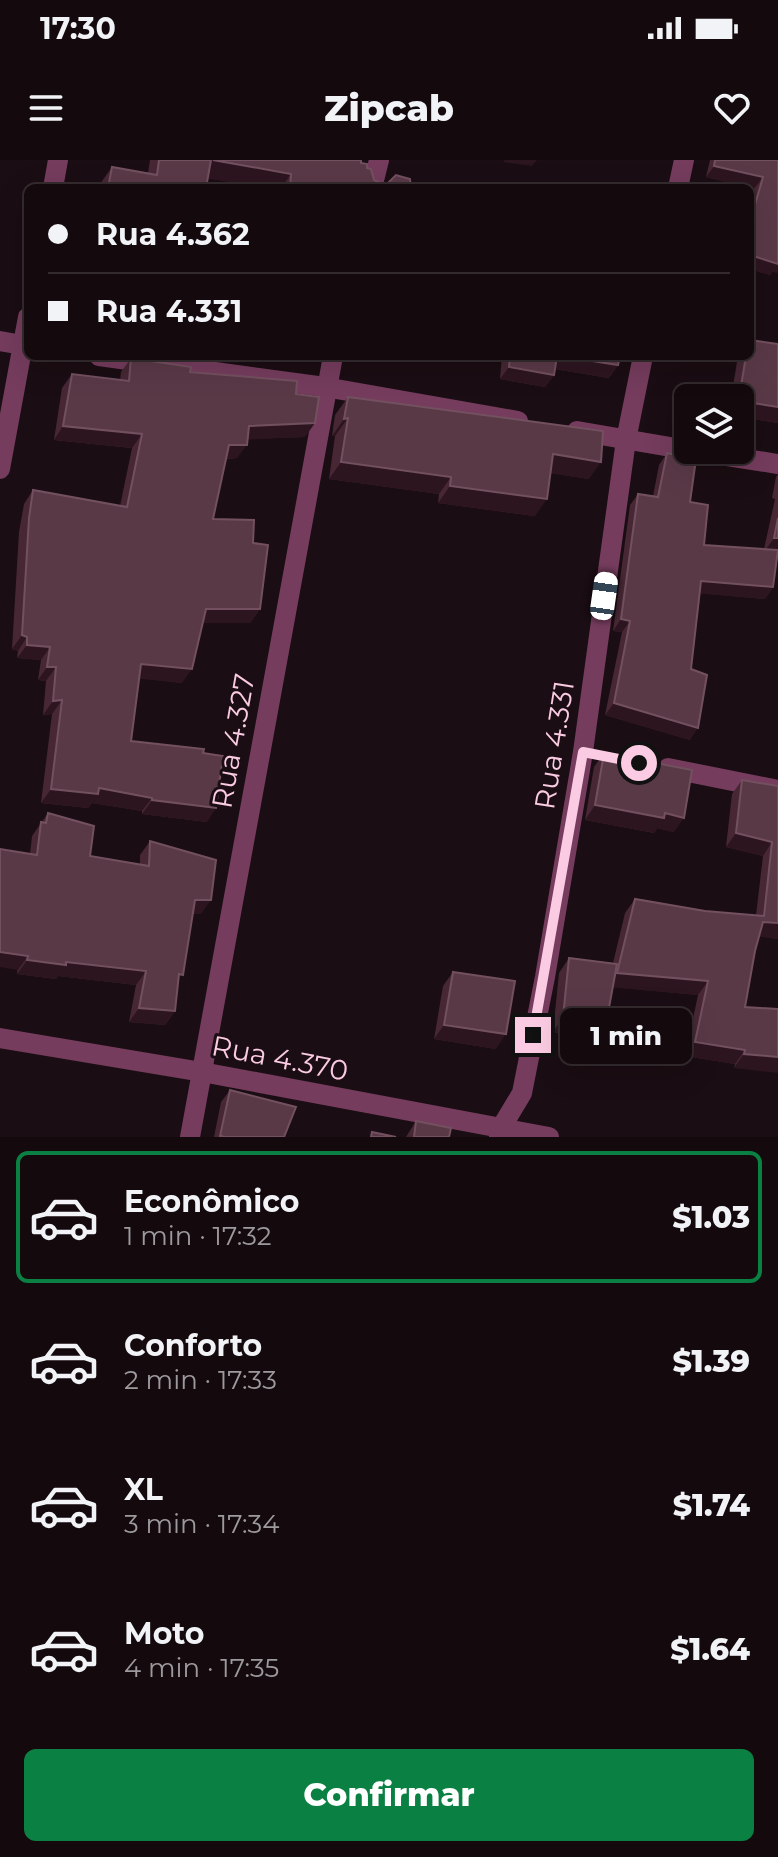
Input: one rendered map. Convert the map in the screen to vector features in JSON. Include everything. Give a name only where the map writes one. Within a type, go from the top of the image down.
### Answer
[{"type":"street","points":[[54,184],[58,160]]},
{"type":"street","points":[[373,184],[379,160]]},
{"type":"street","points":[[679,184],[684,160]]},
{"type":"street","points":[[0,341],[24,346]]},
{"type":"street","points":[[0,469],[24,351]]},
{"type":"street","points":[[128,360],[325,387],[674,448]]},
{"type":"street","name":"Rua 4.327","points":[[190,1137],[332,360]]},
{"type":"street","name":"Rua 4.331","points":[[500,1133],[522,1093],[591,753],[626,440],[642,360]]},
{"type":"street","points":[[754,460],[778,464]]},
{"type":"street","points":[[643,763],[778,790]]},
{"type":"street","name":"Rua 4.370","points":[[0,1038],[202,1072],[500,1133],[549,1137]]},
{"type":"building","points":[[159,160],[211,160],[207,184],[109,184],[112,167],[157,175]]},
{"type":"building","points":[[213,160],[361,160],[371,169],[374,180],[380,183],[388,183],[396,175],[410,179],[411,184],[290,184],[291,174]]},
{"type":"building","points":[[715,160],[778,160],[778,264],[754,256],[754,208],[763,177],[714,166]]},
{"type":"building","points":[[754,341],[778,344],[778,407],[754,403],[754,384],[741,384],[745,360],[754,360]]},
{"type":"building","points":[[131,360],[144,360],[191,367],[190,372],[297,381],[296,394],[319,397],[315,423],[249,426],[247,445],[229,445],[213,519],[254,520],[253,543],[268,545],[260,609],[206,609],[192,669],[141,664],[131,741],[204,749],[203,753],[223,756],[216,808],[152,800],[99,788],[98,794],[51,789],[62,700],[53,701],[56,667],[47,667],[50,647],[27,645],[27,637],[22,635],[33,490],[127,507],[142,434],[63,426],[72,374],[129,381]]},
{"type":"building","points":[[510,360],[556,360],[554,375],[509,367]]},
{"type":"building","points":[[586,360],[619,360],[618,365]]},
{"type":"building","points":[[348,397],[603,431],[601,462],[553,454],[547,499],[450,486],[451,477],[341,462]]},
{"type":"building","points":[[667,453],[674,454],[674,464],[695,464],[690,502],[708,505],[704,545],[778,550],[773,587],[701,581],[691,669],[707,675],[698,728],[614,703],[630,621],[621,619],[638,494],[658,497]]},
{"type":"building","points":[[604,753],[692,770],[684,818],[665,813],[664,818],[595,805]]},
{"type":"building","points":[[742,780],[778,786],[778,923],[763,922],[745,1007],[778,1009],[778,1057],[744,1054],[745,1050],[695,1042],[708,981],[617,973],[635,899],[705,911],[764,916],[772,842],[736,833]]},
{"type":"building","points":[[48,813],[94,826],[90,856],[149,866],[150,841],[216,860],[211,900],[195,900],[183,975],[179,974],[175,1011],[139,1008],[146,971],[27,960],[28,956],[0,952],[0,849],[37,855],[41,822],[46,823]]},
{"type":"building","points":[[569,958],[617,964],[606,1024],[563,1017]]},
{"type":"building","points":[[453,972],[515,981],[506,1034],[444,1025]]},
{"type":"building","points":[[230,1090],[296,1107],[284,1137],[220,1136]]},
{"type":"building","points":[[416,1121],[451,1128],[449,1137],[414,1137]]},
{"type":"building","points":[[372,1132],[396,1137],[371,1137]]},
{"type":"route","points":[[533,1035],[583,752],[639,763]]}]
